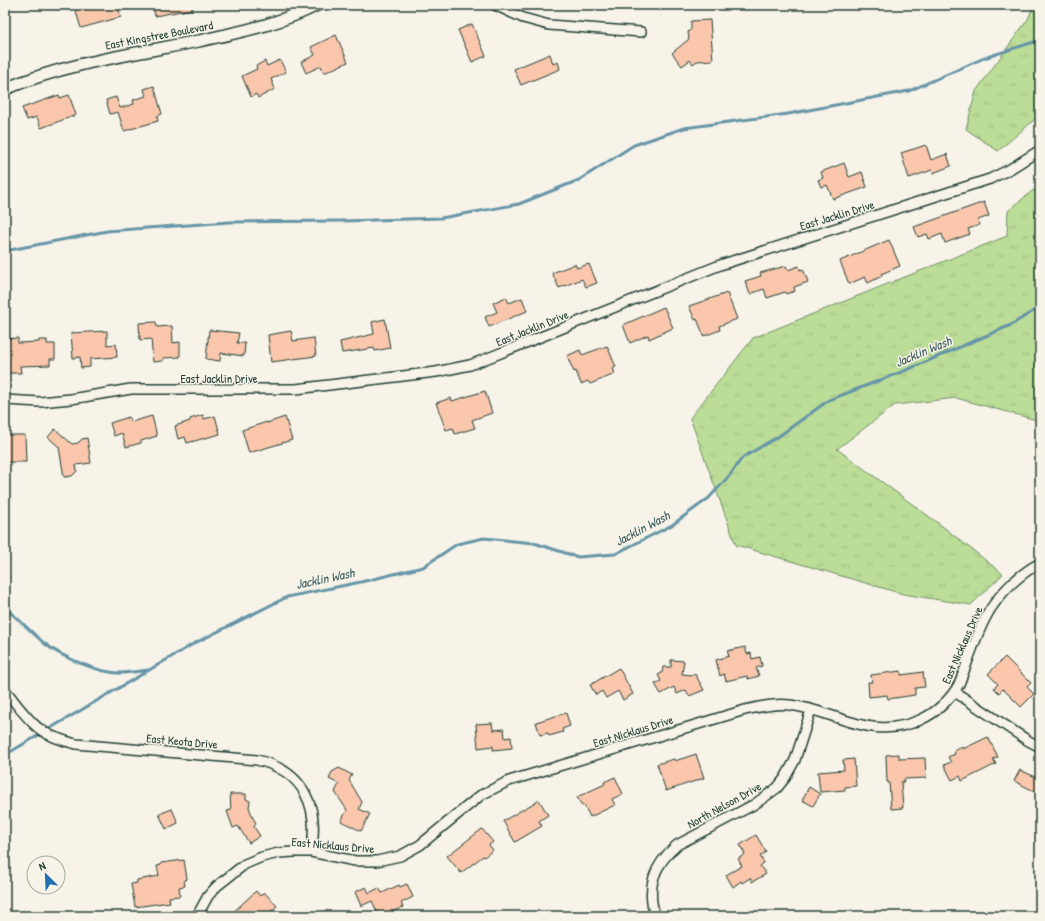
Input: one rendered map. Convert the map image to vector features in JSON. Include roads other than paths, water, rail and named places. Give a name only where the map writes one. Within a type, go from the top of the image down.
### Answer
[{"type":"street","name":"East Kingstree Boulevard","points":[[5,89],[26,80],[58,70],[255,28],[293,16],[317,5]]},
{"type":"street","points":[[495,5],[523,18],[549,24],[641,32]]},
{"type":"street","name":"East Jacklin Drive","points":[[5,400],[48,401],[131,390],[296,389],[429,373],[470,365],[720,265],[990,179],[1010,169],[1040,150]]},
{"type":"street","name":"East Nicklaus Drive","points":[[197,916],[208,896],[217,886],[245,864],[262,857],[279,853],[311,852],[355,861],[376,861],[400,856],[420,845],[481,795],[509,781],[745,710],[765,706],[789,705],[857,724],[878,728],[893,728],[908,725],[934,712],[955,692],[986,616],[993,604],[1019,577],[1040,563]]},
{"type":"street","name":"East Keota Drive","points":[[5,690],[32,722],[40,729],[59,739],[76,744],[257,760],[270,762],[284,769],[302,788],[310,805],[314,825],[311,852]]},
{"type":"street","points":[[955,692],[1040,747]]},
{"type":"street","name":"North Nelson Drive","points":[[655,916],[652,906],[651,889],[660,863],[677,845],[755,804],[777,788],[785,778],[795,760],[811,710]]},
{"type":"waterway","points":[[5,251],[107,231],[229,222],[441,218],[519,204],[579,180],[634,145],[684,128],[788,114],[909,91],[984,58],[1040,40]]},
{"type":"waterway","name":"Jacklin Wash","points":[[5,755],[195,643],[287,597],[361,582],[423,567],[457,544],[484,538],[534,543],[578,557],[615,554],[672,525],[709,498],[730,475],[742,458],[779,436],[829,400],[909,369],[1011,325],[1040,307]]},
{"type":"waterway","points":[[5,608],[44,643],[80,663],[100,670],[118,673],[149,670]]}]
